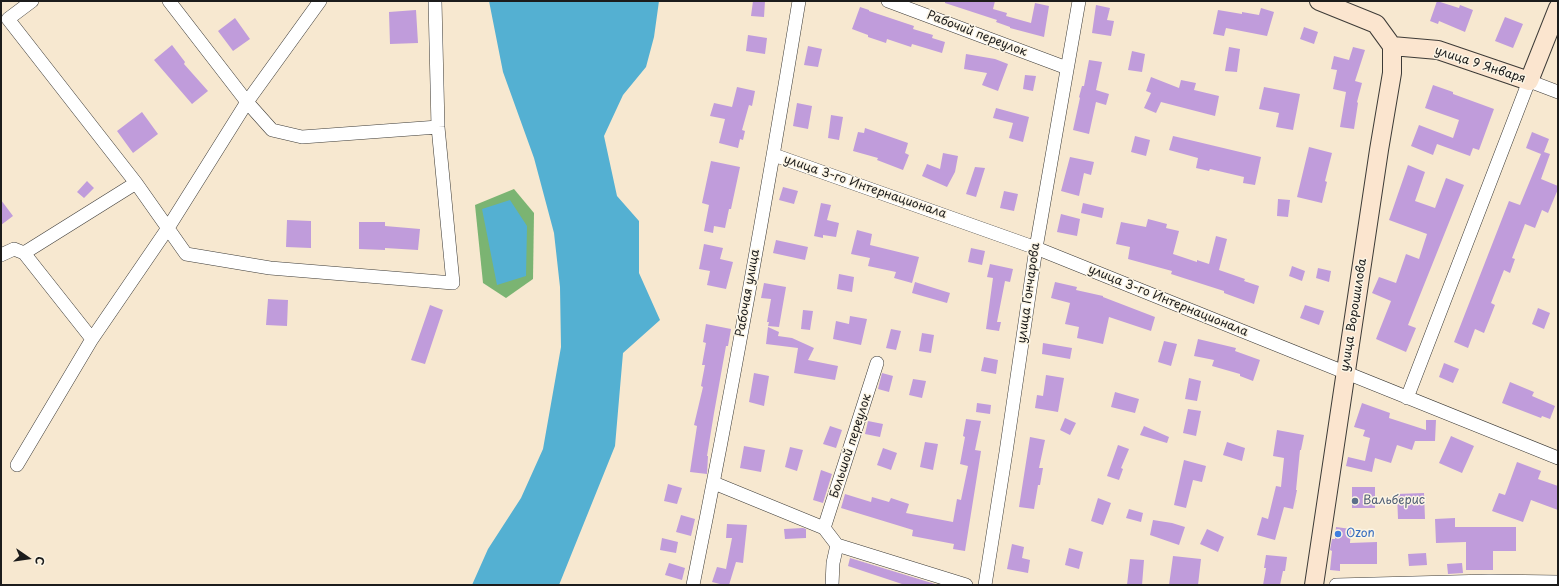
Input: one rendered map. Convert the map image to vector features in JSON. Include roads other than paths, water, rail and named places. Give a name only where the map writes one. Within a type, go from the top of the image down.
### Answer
[{"type":"street","points":[[32,1],[8,19],[136,184],[186,254],[270,268],[452,283],[438,127],[435,1]]},
{"type":"street","points":[[169,1],[247,102],[272,130],[302,137],[438,127]]},
{"type":"street","points":[[17,465],[92,339],[168,228],[247,102],[320,1]]},
{"type":"street","name":"Рабочая улица","points":[[693,585],[714,483],[774,155],[799,1]]},
{"type":"street","name":"Рабочий переулок","points":[[888,1],[1067,68]]},
{"type":"street","name":"улица Гончарова","points":[[985,585],[1036,248],[1080,1]]},
{"type":"street","points":[[1319,1],[1376,24],[1392,46]]},
{"type":"street","points":[[1407,398],[1558,8]]},
{"type":"street","name":"улица 9 Января","points":[[1392,46],[1438,50],[1558,92]]},
{"type":"street","name":"улица Ворошилова","points":[[1314,585],[1345,372],[1392,73],[1392,46]]},
{"type":"street","name":"улица 3-го Интернационала","points":[[774,155],[1036,248],[1558,458]]},
{"type":"street","points":[[24,253],[136,184]]},
{"type":"street","points":[[1,255],[14,249],[24,253],[92,339]]},
{"type":"street","name":"Большой переулок","points":[[824,528],[877,364]]},
{"type":"street","points":[[714,483],[824,528],[837,546],[966,585]]},
{"type":"street","points":[[832,585],[833,563],[837,546]]},
{"type":"street","points":[[1336,585],[1489,581],[1558,582]]},
{"type":"water","points":[[489,1],[659,1],[654,37],[646,67],[623,95],[604,136],[617,196],[639,221],[639,273],[660,320],[623,353],[615,446],[559,585],[472,585],[488,549],[521,498],[543,449],[561,347],[560,287],[554,233],[534,158],[503,72]]},
{"type":"water","points":[[510,200],[527,226],[526,276],[497,285],[482,209]]},
{"type":"place","name":"Вальберис","points":[[1355,501]]},
{"type":"place","name":"Ozon","points":[[1338,534]]}]
